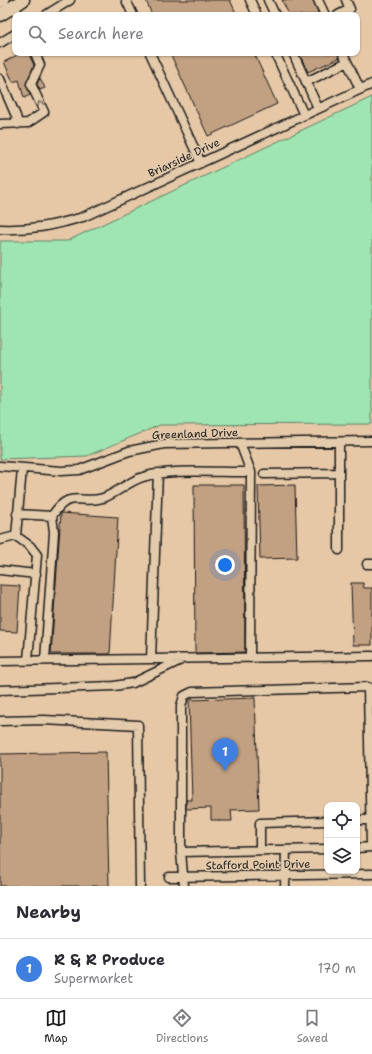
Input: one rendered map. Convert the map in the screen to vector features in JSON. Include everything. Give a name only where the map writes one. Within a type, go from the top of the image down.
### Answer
[{"type":"highway","points":[[0,14],[19,7]]},
{"type":"main road","points":[[0,2],[4,0]]},
{"type":"street","points":[[51,12],[70,0]]},
{"type":"street","points":[[126,0],[132,12]]},
{"type":"street","points":[[250,0],[256,12]]},
{"type":"street","points":[[268,0],[274,12]]},
{"type":"street","points":[[318,0],[324,12]]},
{"type":"street","points":[[344,12],[350,9],[346,0]]},
{"type":"street","points":[[0,43],[12,36]]},
{"type":"street","points":[[0,124],[18,124],[28,122],[44,112],[31,84],[40,65],[36,56]]},
{"type":"street","points":[[151,56],[201,163]]},
{"type":"street","points":[[276,56],[304,115]]},
{"type":"street","points":[[294,56],[318,108]]},
{"type":"street","points":[[344,56],[360,89]]},
{"type":"street","points":[[306,82],[347,62]]},
{"type":"street","points":[[0,79],[18,124]]},
{"type":"street","name":"Briarside Drive","points":[[0,229],[22,230],[47,227],[83,216],[372,84]]},
{"type":"street","name":"Greenland Drive","points":[[0,466],[61,471],[79,470],[144,447],[164,444],[372,441]]},
{"type":"street","points":[[339,442],[339,550]]},
{"type":"street","points":[[240,443],[251,472],[250,658]]},
{"type":"street","points":[[16,536],[22,469]]},
{"type":"street","points":[[45,660],[54,532],[52,516],[59,505],[72,499],[102,498],[142,477],[158,473],[251,472]]},
{"type":"street","points":[[151,659],[158,473]]},
{"type":"street","points":[[264,474],[339,473]]},
{"type":"street","points":[[18,514],[52,516]]},
{"type":"street","points":[[0,540],[16,536],[30,546],[37,555],[28,660]]},
{"type":"street","points":[[0,570],[36,574]]},
{"type":"street","points":[[0,661],[372,656]]},
{"type":"street","points":[[0,690],[114,686],[133,683],[184,659]]},
{"type":"street","points":[[184,886],[181,852],[181,706],[184,696],[192,692],[368,687],[371,847],[360,848]]},
{"type":"street","points":[[0,722],[44,720],[138,725],[140,886]]},
{"type":"street","points":[[360,820],[371,820]]},
{"type":"street","points":[[260,850],[260,823],[324,821]]},
{"type":"street","points":[[181,852],[324,848]]},
{"type":"street","points":[[284,886],[286,876],[286,850]]},
{"type":"street","name":"Stafford Point Drive","points":[[169,876],[372,874]]},
{"type":"green space","points":[[372,97],[372,424],[160,425],[87,456],[0,459],[0,241],[67,241]]},
{"type":"building","points":[[146,0],[230,0],[236,12],[151,12]]},
{"type":"building","points":[[282,0],[313,0],[318,12],[288,12]]},
{"type":"building","points":[[15,56],[30,56],[34,65],[26,84],[30,95],[24,98],[19,80],[13,82],[4,62]]},
{"type":"building","points":[[171,56],[255,56],[277,104],[208,136]]},
{"type":"building","points":[[300,56],[339,56],[339,58],[308,72]]},
{"type":"building","points":[[40,78],[45,88],[40,90],[37,84]]},
{"type":"building","points":[[194,485],[244,485],[245,652],[195,653]]},
{"type":"building","points":[[295,485],[297,558],[260,559],[258,486]]},
{"type":"building","points":[[61,513],[118,517],[110,654],[51,654]]},
{"type":"building","points":[[351,583],[363,583],[364,588],[372,588],[372,645],[353,645]]},
{"type":"building","points":[[0,585],[20,586],[17,632],[0,631]]},
{"type":"building","points":[[255,698],[259,809],[231,810],[232,821],[219,821],[211,820],[211,808],[186,809],[186,800],[192,800],[189,700]]},
{"type":"building","points":[[106,752],[109,886],[0,886],[0,754]]},
{"type":"place","name":"R & R Produce","points":[[225,771]]}]
